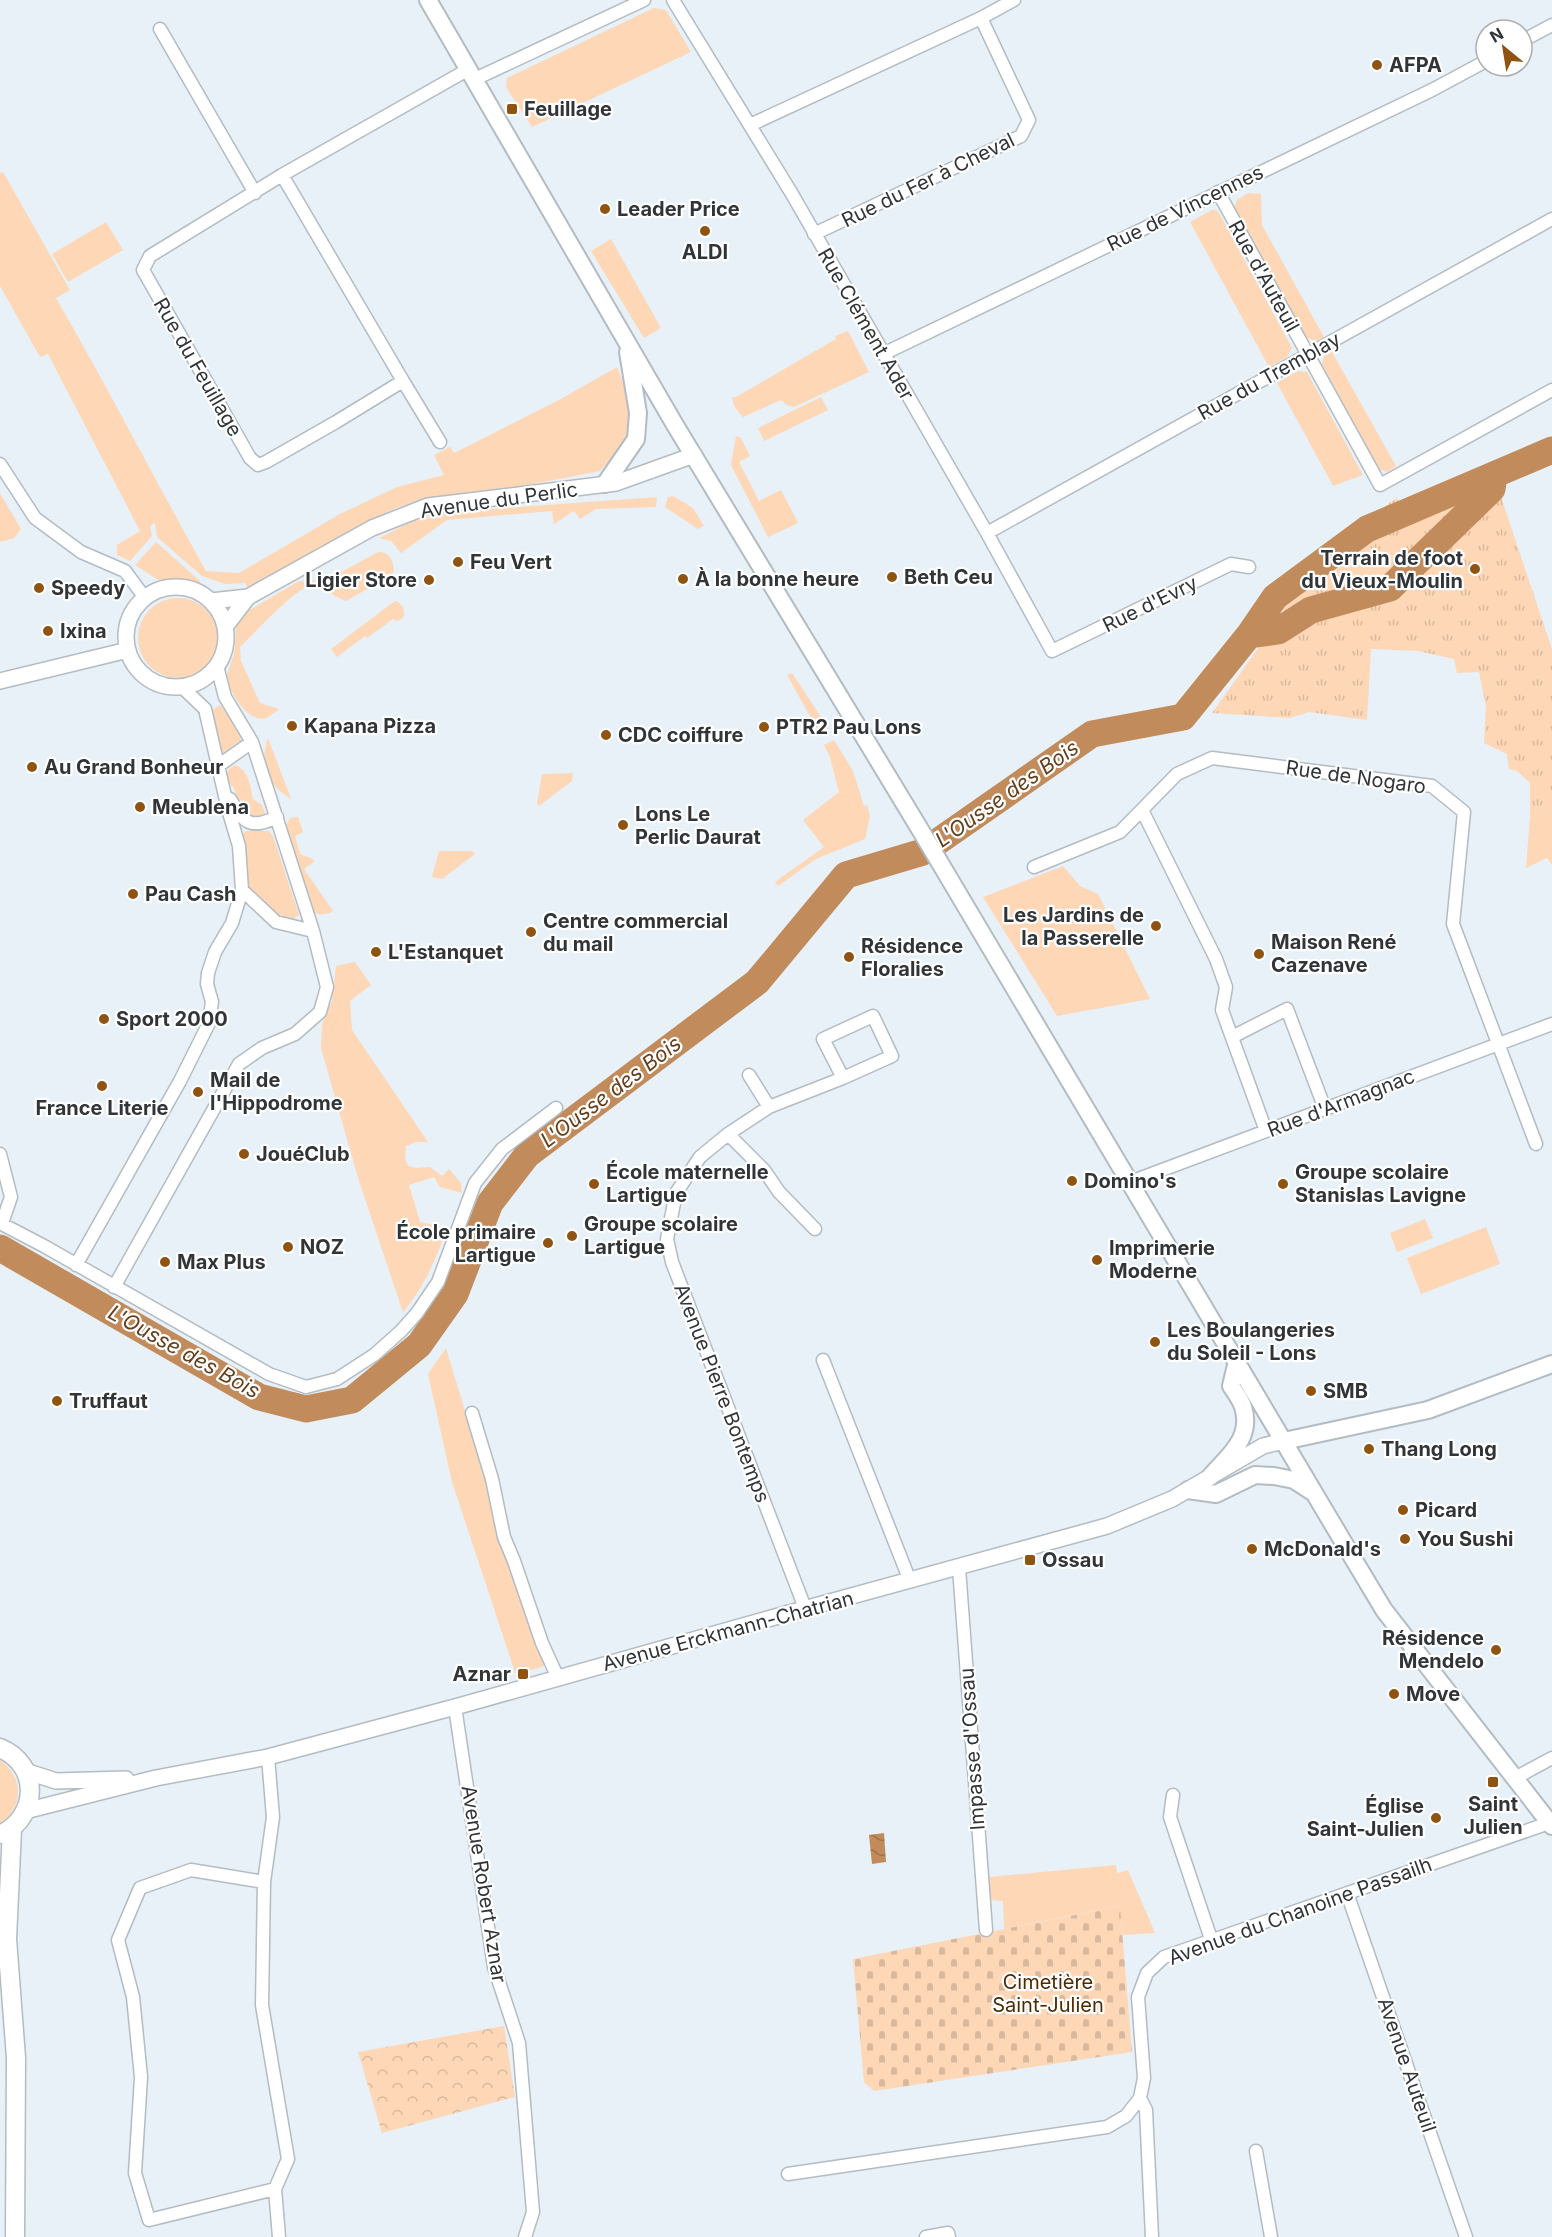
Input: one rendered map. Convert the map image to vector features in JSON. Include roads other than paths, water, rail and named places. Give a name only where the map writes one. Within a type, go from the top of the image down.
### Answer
[{"type":"main road","points":[[428,0],[625,339],[939,860],[1384,1610],[1551,1825]]},
{"type":"main road","points":[[605,484],[636,439],[638,413],[625,339]]},
{"type":"main road","points":[[1210,1477],[1243,1440],[1245,1422],[1243,1406],[1231,1386],[1237,1361]]},
{"type":"main road","points":[[1284,1442],[1428,1410],[1552,1364]]},
{"type":"main road","points":[[1188,1490],[1216,1494],[1255,1476],[1274,1476],[1294,1480],[1315,1494]]},
{"type":"main road","points":[[0,1749],[12,1755],[25,1771],[29,1791],[25,1811],[6,1832],[7,1939],[16,2058],[15,2237]]},
{"type":"main road","points":[[0,1912],[7,1939]]},
{"type":"street","name":"Rue du Feuillage","points":[[403,381],[336,422],[258,465],[250,458],[143,270],[150,256],[282,176],[472,74],[644,0]]},
{"type":"street","name":"Rue Clément Ader","points":[[673,0],[814,234],[987,533],[1052,651]]},
{"type":"street","points":[[750,125],[981,18],[1014,0]]},
{"type":"street","name":"Rue du Fer à Cheval","points":[[814,234],[1021,136],[1029,120],[981,18]]},
{"type":"street","points":[[1534,35],[1552,25]]},
{"type":"street","points":[[160,29],[255,193]]},
{"type":"street","name":"Rue de Vincennes","points":[[883,354],[1432,90],[1474,67]]},
{"type":"street","points":[[282,176],[440,442]]},
{"type":"street","name":"Rue d'Auteuil","points":[[1218,192],[1380,485],[1552,390]]},
{"type":"street","name":"Rue du Tremblay","points":[[987,533],[1552,219]]},
{"type":"street","name":"Avenue du Perlic","points":[[211,601],[248,597],[372,528],[428,506],[616,483],[694,455]]},
{"type":"street","points":[[0,464],[35,518],[81,552],[125,571],[145,598]]},
{"type":"street","name":"Rue d'Evry","points":[[1052,651],[1231,564],[1249,567]]},
{"type":"street","points":[[179,588],[199,593],[211,601],[220,613],[225,627],[226,641],[217,666],[207,676],[182,687],[168,686],[154,682],[138,669],[128,650],[126,636],[135,608],[145,598],[158,591],[179,588]]},
{"type":"street","name":"Avenue du Perlic","points":[[225,627],[248,597]]},
{"type":"street","points":[[0,681],[128,650]]},
{"type":"street","points":[[114,1287],[239,1064],[262,1048],[295,1034],[320,1012],[327,987],[314,931],[252,742],[225,697],[217,666]]},
{"type":"street","points":[[76,1264],[180,1081],[209,1023],[212,1002],[207,984],[208,973],[215,951],[232,923],[242,890],[239,846],[222,785],[205,709],[182,687]]},
{"type":"street","points":[[218,766],[252,742]]},
{"type":"street","name":"Rue de Nogaro","points":[[1034,867],[1120,832],[1177,774],[1212,758],[1432,786],[1464,812],[1453,924],[1536,1144]]},
{"type":"street","points":[[222,785],[241,817],[248,822],[262,824],[277,817]]},
{"type":"street","points":[[1142,810],[1216,959],[1226,987],[1222,1010],[1266,1131]]},
{"type":"street","points":[[242,890],[276,922],[314,931]]},
{"type":"street","points":[[1232,1037],[1287,1009],[1324,1109]]},
{"type":"street","name":"Avenue Pierre Bontemps","points":[[805,1608],[672,1262],[667,1239],[676,1193],[700,1157],[728,1134],[769,1107],[843,1078],[892,1056],[873,1016],[823,1039],[843,1078]]},
{"type":"street","name":"Rue d'Armagnac","points":[[1130,1182],[1552,1024]]},
{"type":"street","points":[[749,1075],[769,1107]]},
{"type":"street","points":[[0,1154],[10,1197],[1,1223],[269,1374],[306,1388],[337,1378],[374,1355],[401,1331],[417,1313],[438,1282],[475,1183],[502,1149],[556,1108]]},
{"type":"street","points":[[728,1134],[764,1170],[779,1192],[815,1229]]},
{"type":"street","points":[[823,1360],[910,1581]]},
{"type":"street","points":[[472,1413],[492,1479],[504,1537],[542,1643],[558,1678]]},
{"type":"street","name":"Avenue Erckmann-Chatrian","points":[[25,1811],[156,1778],[268,1758],[1107,1526],[1172,1499],[1263,1446],[1284,1442]]},
{"type":"street","name":"Impasse d'Ossau","points":[[959,1568],[986,1930]]},
{"type":"street","name":"Avenue Robert Aznar","points":[[456,1707],[494,1967],[519,2043],[533,2212],[525,2237]]},
{"type":"street","points":[[268,1758],[273,1817],[264,1882],[262,2005],[288,2159],[275,2189],[279,2237]]},
{"type":"street","points":[[1515,1778],[1552,1758]]},
{"type":"street","name":"Avenue Erckmann-Chatrian","points":[[25,1771],[56,1781],[156,1778]]},
{"type":"street","points":[[1173,1795],[1170,1817],[1211,1939]]},
{"type":"street","name":"Avenue du Chanoine Passailh","points":[[1152,2237],[1146,2110],[1140,2098],[1144,2078],[1138,1997],[1147,1974],[1164,1957],[1211,1939],[1551,1825]]},
{"type":"street","points":[[264,1882],[191,1870],[140,1888],[118,1941],[132,1997],[141,2077],[135,2173],[149,2220],[275,2189]]},
{"type":"street","name":"Avenue Auteuil","points":[[1347,1893],[1466,2237]]},
{"type":"street","points":[[788,2174],[1107,2127],[1126,2116],[1140,2098]]},
{"type":"street","points":[[1256,2151],[1271,2237]]},
{"type":"street","points":[[926,2237],[948,2233],[949,2237]]},
{"type":"water","points":[[884,1833],[886,1862],[872,1864],[869,1835]]},
{"type":"waterway","name":"L'Ousse des Bois","points":[[0,1248],[259,1397],[306,1409],[352,1400],[419,1345],[455,1294],[490,1203],[527,1155],[757,982],[846,875],[923,852],[1092,734],[1183,717],[1249,635],[1275,597],[1367,529],[1552,450]]},
{"type":"waterway","name":"L'Ousse des Bois","points":[[1249,635],[1278,631],[1311,610],[1390,588],[1492,489],[1494,475]]},
{"type":"place","name":"AFPA","points":[[1377,65]]},
{"type":"place","name":"Feuillage","points":[[512,109]]},
{"type":"place","name":"Leader Price","points":[[605,209]]},
{"type":"place","name":"ALDI","points":[[705,231]]},
{"type":"place","name":"Feu Vert","points":[[458,562]]},
{"type":"place","name":"Terrain de foot du Vieux-Moulin","points":[[1475,569]]},
{"type":"place","name":"Beth Ceu","points":[[892,577]]},
{"type":"place","name":"À la bonne heure","points":[[683,579]]},
{"type":"place","name":"Ligier Store","points":[[429,580]]},
{"type":"place","name":"Speedy","points":[[39,588]]},
{"type":"place","name":"Ixina","points":[[48,631]]},
{"type":"place","name":"Kapana Pizza","points":[[292,726]]},
{"type":"place","name":"PTR2 Pau Lons","points":[[764,727]]},
{"type":"place","name":"CDC coiffure","points":[[606,735]]},
{"type":"place","name":"Au Grand Bonheur","points":[[32,767]]},
{"type":"place","name":"Meublena","points":[[140,807]]},
{"type":"place","name":"Lons Le Perlic Daurat","points":[[623,825]]},
{"type":"place","name":"Pau Cash","points":[[133,894]]},
{"type":"place","name":"Les Jardins de la Passerelle","points":[[1156,926]]},
{"type":"place","name":"Centre commercial du mail","points":[[531,932]]},
{"type":"place","name":"L'Estanquet","points":[[376,952]]},
{"type":"place","name":"Maison René Cazenave","points":[[1259,954]]},
{"type":"place","name":"Résidence Floralies","points":[[849,957]]},
{"type":"place","name":"Sport 2000","points":[[104,1019]]},
{"type":"place","name":"France Literie","points":[[102,1086]]},
{"type":"place","name":"Mail de l'Hippodrome","points":[[198,1092]]},
{"type":"place","name":"JouéClub","points":[[244,1154]]},
{"type":"place","name":"Domino's","points":[[1072,1181]]},
{"type":"place","name":"École maternelle Lartigue","points":[[594,1184]]},
{"type":"place","name":"Groupe scolaire Stanislas Lavigne","points":[[1283,1184]]},
{"type":"place","name":"Groupe scolaire Lartigue","points":[[572,1236]]},
{"type":"place","name":"École primaire Lartigue","points":[[548,1243]]},
{"type":"place","name":"NOZ","points":[[288,1247]]},
{"type":"place","name":"Imprimerie Moderne","points":[[1097,1260]]},
{"type":"place","name":"Max Plus","points":[[165,1262]]},
{"type":"place","name":"Les Boulangeries du Soleil - Lons","points":[[1155,1342]]},
{"type":"place","name":"SMB","points":[[1311,1391]]},
{"type":"place","name":"Truffaut","points":[[57,1401]]},
{"type":"place","name":"Thang Long","points":[[1369,1449]]},
{"type":"place","name":"Picard","points":[[1403,1510]]},
{"type":"place","name":"You Sushi","points":[[1405,1539]]},
{"type":"place","name":"McDonald's","points":[[1252,1549]]},
{"type":"place","name":"Ossau","points":[[1030,1560]]},
{"type":"place","name":"Résidence Mendelo","points":[[1496,1650]]},
{"type":"place","name":"Aznar","points":[[523,1674]]},
{"type":"place","name":"Move","points":[[1394,1694]]},
{"type":"place","name":"Saint Julien","points":[[1493,1782]]},
{"type":"place","name":"Église Saint-Julien","points":[[1436,1818]]},
{"type":"park label","name":"Cimetière Saint-Julien","points":[[1048,1994]]}]
